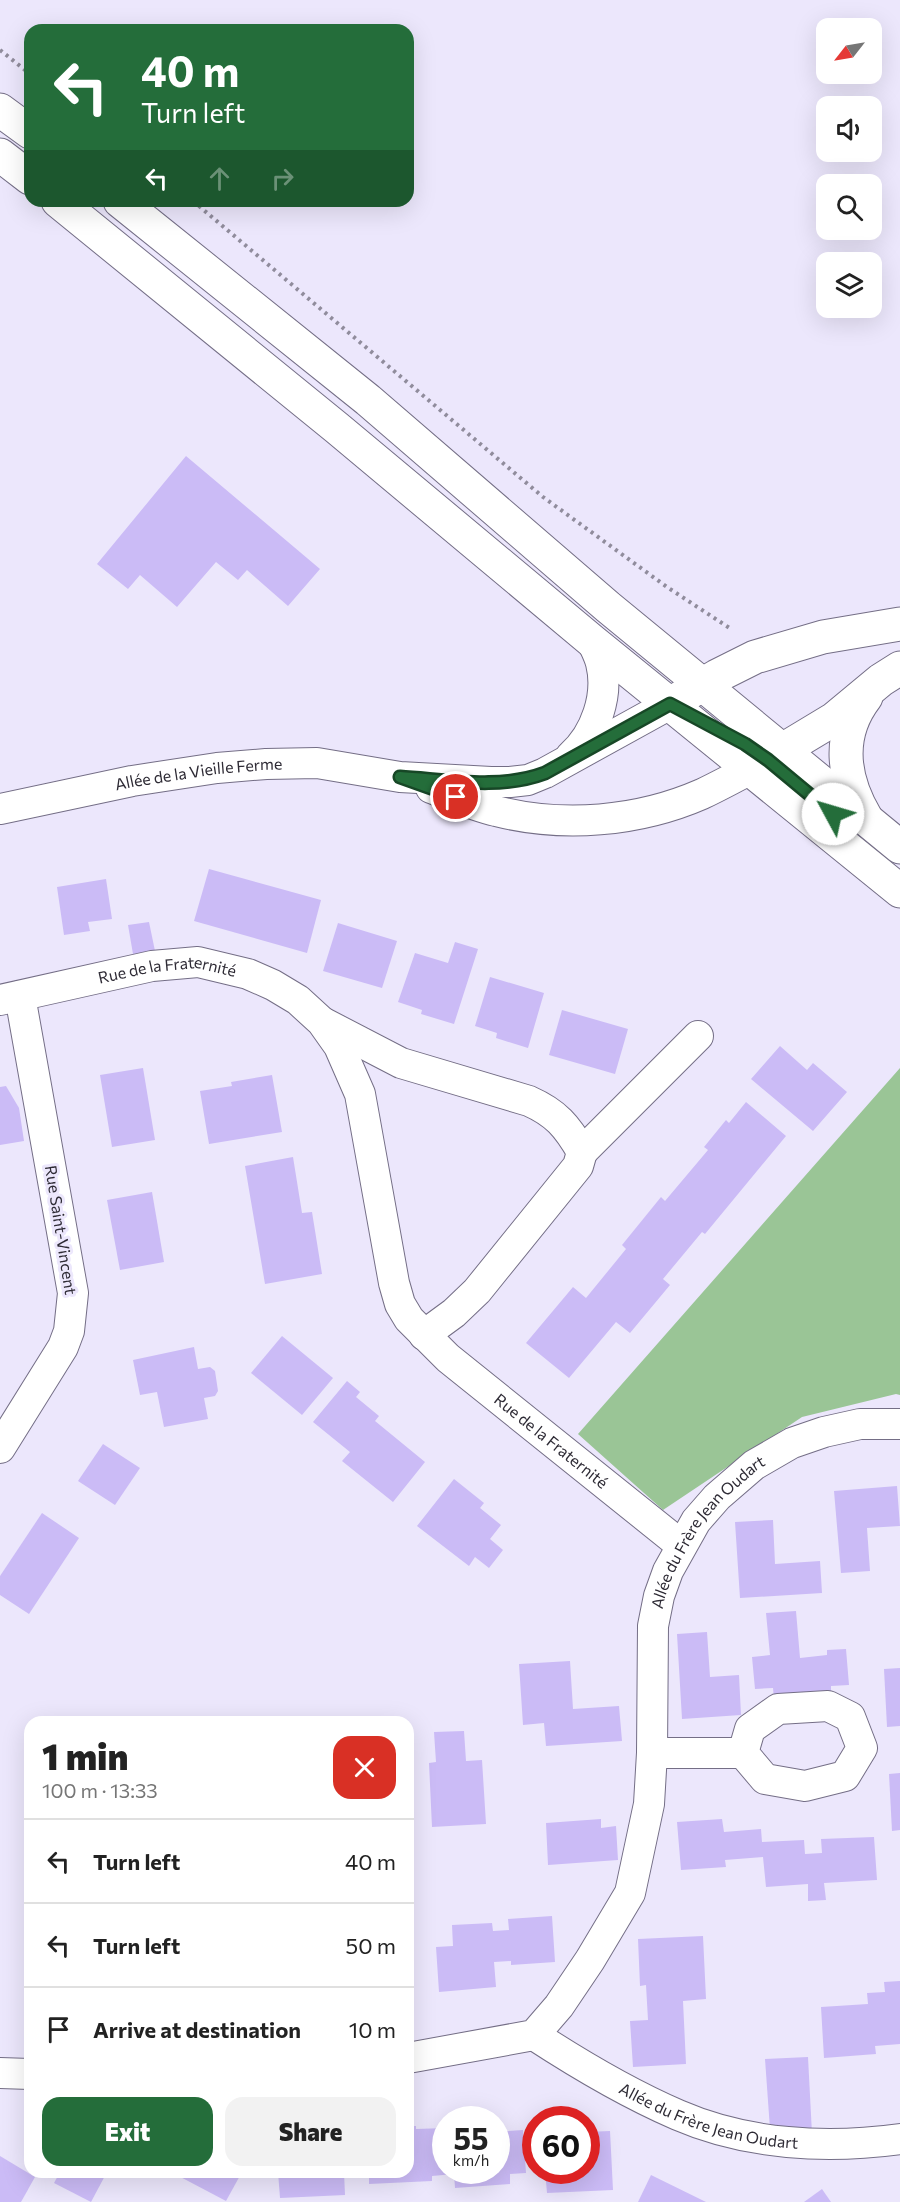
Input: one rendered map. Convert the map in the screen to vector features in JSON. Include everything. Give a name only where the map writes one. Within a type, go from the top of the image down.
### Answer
[{"type":"main road","points":[[0,110],[24,128]]},
{"type":"main road","points":[[0,155],[24,173]]},
{"type":"main road","points":[[65,207],[592,640],[687,694]]},
{"type":"main road","points":[[127,207],[368,400],[608,607],[687,694]]},
{"type":"main road","points":[[246,354],[357,426],[449,498],[900,869]]},
{"type":"main road","points":[[687,694],[755,657],[823,637],[900,624]]},
{"type":"main road","points":[[768,760],[834,718],[891,674]]},
{"type":"main road","points":[[866,818],[849,786],[846,754],[848,735],[854,717],[864,699],[891,674]]},
{"type":"main road","points":[[768,760],[866,818],[900,847]]},
{"type":"main road","points":[[768,760],[900,891]]},
{"type":"street","name":"Allée de la Vieille Ferme","points":[[562,764],[578,750],[590,734],[598,715],[603,681],[601,663],[592,640]]},
{"type":"street","name":"Allée de la Vieille Ferme","points":[[0,809],[132,781],[217,768],[317,763],[400,777],[510,783],[528,780],[562,764],[687,694]]},
{"type":"street","name":"Allée de la Vieille Ferme","points":[[400,777],[494,811],[525,817],[589,820],[627,816],[665,807],[701,794],[768,760]]},
{"type":"street","name":"Rue de la Fraternité","points":[[10,998],[152,966],[198,962],[248,974],[298,1000],[322,1022],[339,1046],[360,1094],[394,1283],[400,1304],[409,1319],[448,1358],[681,1545]]},
{"type":"street","name":"Rue Saint-Vincent","points":[[0,1448],[63,1347],[69,1331],[73,1293],[10,998]]},
{"type":"street","name":"Rue de la Fraternité","points":[[322,1022],[401,1063],[529,1101],[547,1109],[560,1120],[582,1152]]},
{"type":"street","points":[[424,1335],[454,1313],[477,1291],[578,1166],[582,1152],[698,1036]]},
{"type":"street","name":"Allée du Frère Jean Oudart","points":[[900,1424],[860,1424],[824,1432],[792,1443],[754,1465],[717,1497],[696,1521],[681,1545],[659,1596],[653,1626],[652,1753],[649,1804],[630,1893],[559,2006],[534,2035],[594,2073],[680,2116],[720,2129],[751,2137],[825,2145],[900,2139]]},
{"type":"street","points":[[652,1753],[743,1753]]},
{"type":"street","points":[[414,2057],[534,2035]]},
{"type":"street","points":[[0,2073],[24,2074]]},
{"type":"path","points":[[0,51],[24,69]]},
{"type":"path","points":[[200,207],[543,497],[667,587],[732,630]]},
{"type":"green space","points":[[900,1068],[900,1395],[896,1394],[802,1417],[663,1510],[578,1434]]},
{"type":"building","points":[[186,456],[320,569],[288,606],[247,570],[238,580],[216,562],[177,607],[140,575],[128,589],[97,564]]},
{"type":"building","points":[[209,869],[321,900],[307,953],[194,921]]},
{"type":"building","points":[[106,879],[112,919],[88,922],[90,931],[64,935],[57,887]]},
{"type":"building","points":[[149,922],[155,951],[133,954],[128,925]]},
{"type":"building","points":[[338,923],[397,941],[382,988],[323,971]]},
{"type":"building","points":[[455,942],[478,949],[454,1024],[421,1014],[422,1010],[398,1002],[415,953],[448,963]]},
{"type":"building","points":[[490,977],[544,993],[528,1048],[496,1038],[497,1033],[475,1026]]},
{"type":"building","points":[[562,1010],[628,1029],[615,1074],[549,1055]]},
{"type":"building","points":[[780,1046],[807,1070],[813,1063],[847,1092],[813,1131],[751,1079]]},
{"type":"building","points":[[143,1068],[155,1140],[112,1147],[100,1075]]},
{"type":"building","points":[[272,1075],[282,1132],[209,1144],[200,1091],[232,1086],[231,1082]]},
{"type":"building","points":[[6,1086],[19,1108],[24,1141],[0,1145],[0,1087]]},
{"type":"building","points":[[746,1102],[786,1136],[705,1234],[702,1232],[663,1279],[670,1285],[630,1333],[616,1322],[569,1378],[526,1343],[573,1287],[586,1298],[626,1249],[622,1245],[661,1197],[665,1201],[708,1150],[704,1147],[726,1120],[729,1123]]},
{"type":"building","points":[[293,1157],[302,1213],[312,1212],[322,1274],[265,1284],[245,1166]]},
{"type":"building","points":[[152,1192],[164,1262],[120,1270],[107,1200]]},
{"type":"building","points":[[282,1336],[333,1378],[302,1415],[251,1373]]},
{"type":"building","points":[[194,1347],[198,1369],[210,1367],[215,1371],[218,1391],[215,1396],[204,1398],[208,1419],[164,1427],[157,1392],[140,1395],[133,1360]]},
{"type":"building","points":[[347,1381],[360,1392],[356,1397],[379,1416],[375,1421],[425,1462],[393,1502],[342,1461],[350,1452],[313,1422]]},
{"type":"building","points":[[103,1444],[140,1468],[115,1505],[78,1481]]},
{"type":"building","points":[[454,1479],[484,1503],[480,1508],[501,1525],[490,1539],[503,1550],[489,1568],[475,1557],[469,1566],[417,1526]]},
{"type":"building","points":[[897,1486],[900,1526],[867,1528],[870,1571],[841,1573],[834,1491]]},
{"type":"building","points":[[42,1513],[79,1538],[29,1614],[0,1595],[0,1576]]},
{"type":"building","points":[[773,1520],[775,1564],[820,1561],[822,1593],[740,1598],[735,1522]]},
{"type":"building","points":[[796,1611],[800,1658],[827,1655],[827,1650],[846,1649],[849,1685],[831,1686],[831,1694],[774,1699],[773,1688],[755,1689],[752,1657],[770,1655],[766,1613]]},
{"type":"building","points":[[707,1632],[710,1677],[739,1675],[741,1715],[682,1719],[677,1634]]},
{"type":"building","points":[[570,1661],[573,1709],[619,1706],[622,1741],[546,1746],[544,1723],[523,1725],[519,1664]]},
{"type":"building","points":[[900,1668],[900,1726],[887,1727],[884,1669]]},
{"type":"building","points":[[464,1731],[466,1761],[482,1760],[486,1824],[432,1827],[429,1763],[436,1762],[434,1732]]},
{"type":"building","points":[[900,1773],[900,1830],[892,1831],[889,1774]]},
{"type":"building","points":[[601,1819],[601,1828],[616,1826],[618,1860],[548,1865],[546,1823]]},
{"type":"building","points":[[722,1819],[724,1832],[761,1829],[762,1842],[804,1840],[805,1854],[822,1853],[821,1839],[874,1837],[877,1880],[824,1883],[826,1900],[808,1901],[808,1884],[766,1887],[763,1857],[725,1860],[726,1867],[681,1870],[677,1822]]},
{"type":"building","points":[[552,1916],[555,1962],[511,1965],[511,1961],[494,1962],[496,1987],[439,1992],[436,1947],[453,1946],[452,1925],[492,1923],[493,1931],[509,1930],[508,1919]]},
{"type":"building","points":[[703,1936],[706,1999],[683,2001],[686,2064],[633,2067],[630,2021],[648,2020],[646,1985],[640,1986],[638,1939]]},
{"type":"building","points":[[900,1981],[900,2044],[875,2046],[876,2054],[824,2058],[821,2007],[868,2004],[867,1993],[885,1992],[884,1982]]},
{"type":"building","points":[[808,2057],[812,2134],[770,2129],[765,2059]]},
{"type":"building","points":[[414,2126],[416,2126],[416,2129],[432,2128],[432,2181],[369,2184],[369,2178],[414,2178]]},
{"type":"building","points":[[522,2130],[522,2173],[510,2174],[510,2131]]},
{"type":"building","points":[[600,2131],[610,2131],[613,2190],[547,2193],[546,2184],[600,2184]]},
{"type":"building","points":[[0,2156],[24,2170],[24,2178],[34,2178],[21,2202],[0,2202]]},
{"type":"building","points":[[651,2175],[706,2202],[638,2202]]},
{"type":"building","points":[[57,2178],[104,2178],[91,2202],[54,2183]]},
{"type":"building","points":[[182,2178],[239,2178],[226,2201]]},
{"type":"building","points":[[278,2178],[344,2178],[345,2195],[280,2198]]},
{"type":"building","points":[[455,2184],[510,2184],[455,2188]]},
{"type":"building","points":[[822,2189],[831,2202],[804,2202]]},
{"type":"route","points":[[456,797],[400,777],[510,783],[528,780],[545,773],[670,704],[745,744],[833,814]]}]
